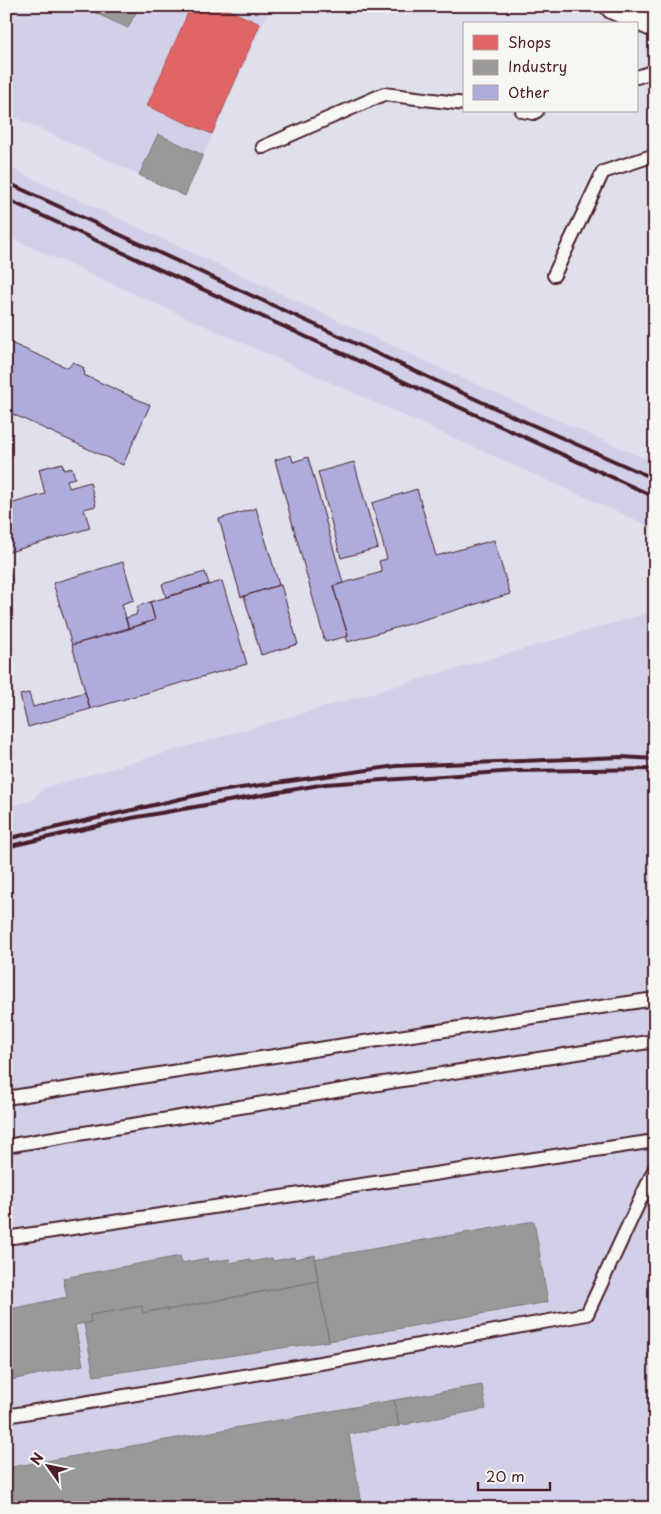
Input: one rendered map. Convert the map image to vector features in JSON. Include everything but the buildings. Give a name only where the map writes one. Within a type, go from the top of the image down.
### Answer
[{"type":"street","points":[[614,6],[655,24]]},
{"type":"lane","points":[[638,77],[655,71]]},
{"type":"lane","points":[[262,147],[384,94],[463,104]]},
{"type":"lane","points":[[554,275],[603,172],[655,156]]},
{"type":"lane","points":[[6,1098],[655,999]]},
{"type":"lane","points":[[6,1146],[396,1081],[655,1041]]},
{"type":"lane","points":[[6,1238],[655,1141]]},
{"type":"lane","points":[[6,1416],[338,1360],[587,1314],[655,1168]]},
{"type":"shaded area","points":[[6,6],[271,6],[185,196],[6,113]]},
{"type":"shaded area","points":[[6,166],[473,383],[655,463],[655,529],[6,236]]},
{"type":"shaded area","points":[[655,611],[655,1508],[6,1508],[6,807],[31,801],[44,788]]},
{"type":"railway","points":[[6,182],[510,415],[655,479]]},
{"type":"railway","points":[[6,199],[655,497]]},
{"type":"railway","points":[[6,839],[206,793],[396,766],[621,757],[655,759]]},
{"type":"railway","points":[[6,847],[132,818],[325,784],[517,771],[655,769]]}]
